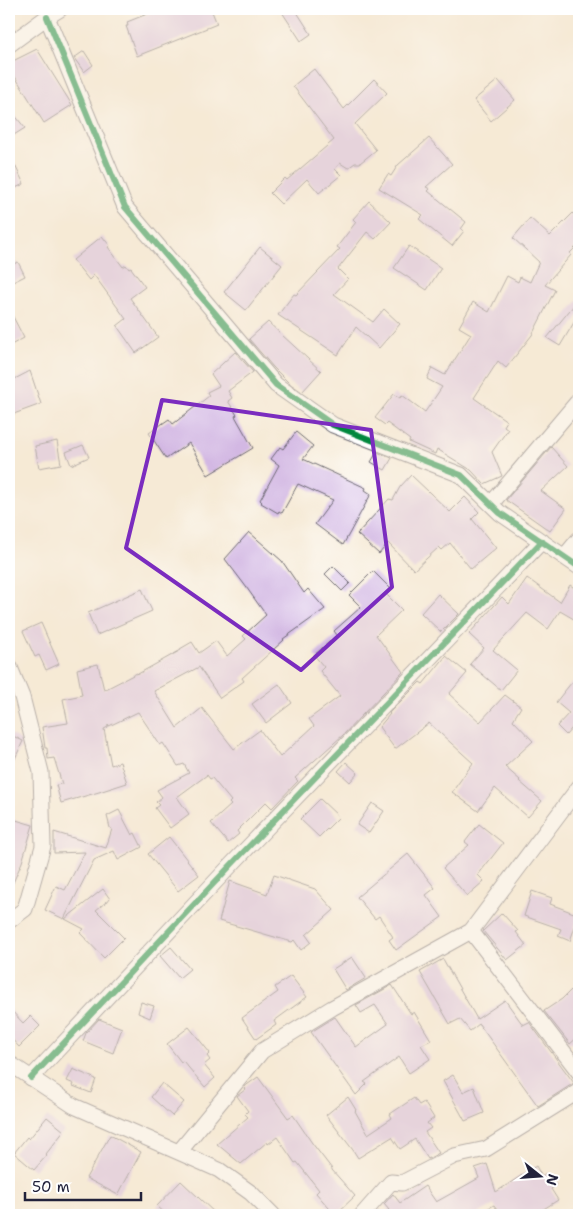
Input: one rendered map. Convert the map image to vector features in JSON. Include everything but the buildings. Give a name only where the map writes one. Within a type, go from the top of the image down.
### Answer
[{"type":"street","points":[[9,45],[54,13],[125,207],[276,385],[333,425],[461,475],[500,513],[579,567]]},
{"type":"street","points":[[491,504],[579,400]]},
{"type":"street","points":[[564,557],[579,539]]},
{"type":"street","points":[[31,1078],[232,864],[542,541]]},
{"type":"street","points":[[9,665],[22,697],[42,772],[43,846],[25,909],[9,921]]},
{"type":"street","points":[[179,1152],[262,1051],[332,1008],[471,931],[579,787]]},
{"type":"street","points":[[471,931],[579,1072]]},
{"type":"street","points":[[9,1063],[74,1106],[219,1170],[251,1193],[273,1215]]},
{"type":"street","points":[[362,1215],[391,1182],[402,1183],[454,1156],[486,1149],[579,1091]]},
{"type":"highlighted area","points":[[162,400],[371,430],[392,587],[301,670],[126,548]]},
{"type":"cycle path","points":[[47,17],[125,207],[276,385],[333,425],[461,475],[500,513],[579,567]]},
{"type":"cycle path","points":[[31,1078],[232,864],[542,541]]}]
